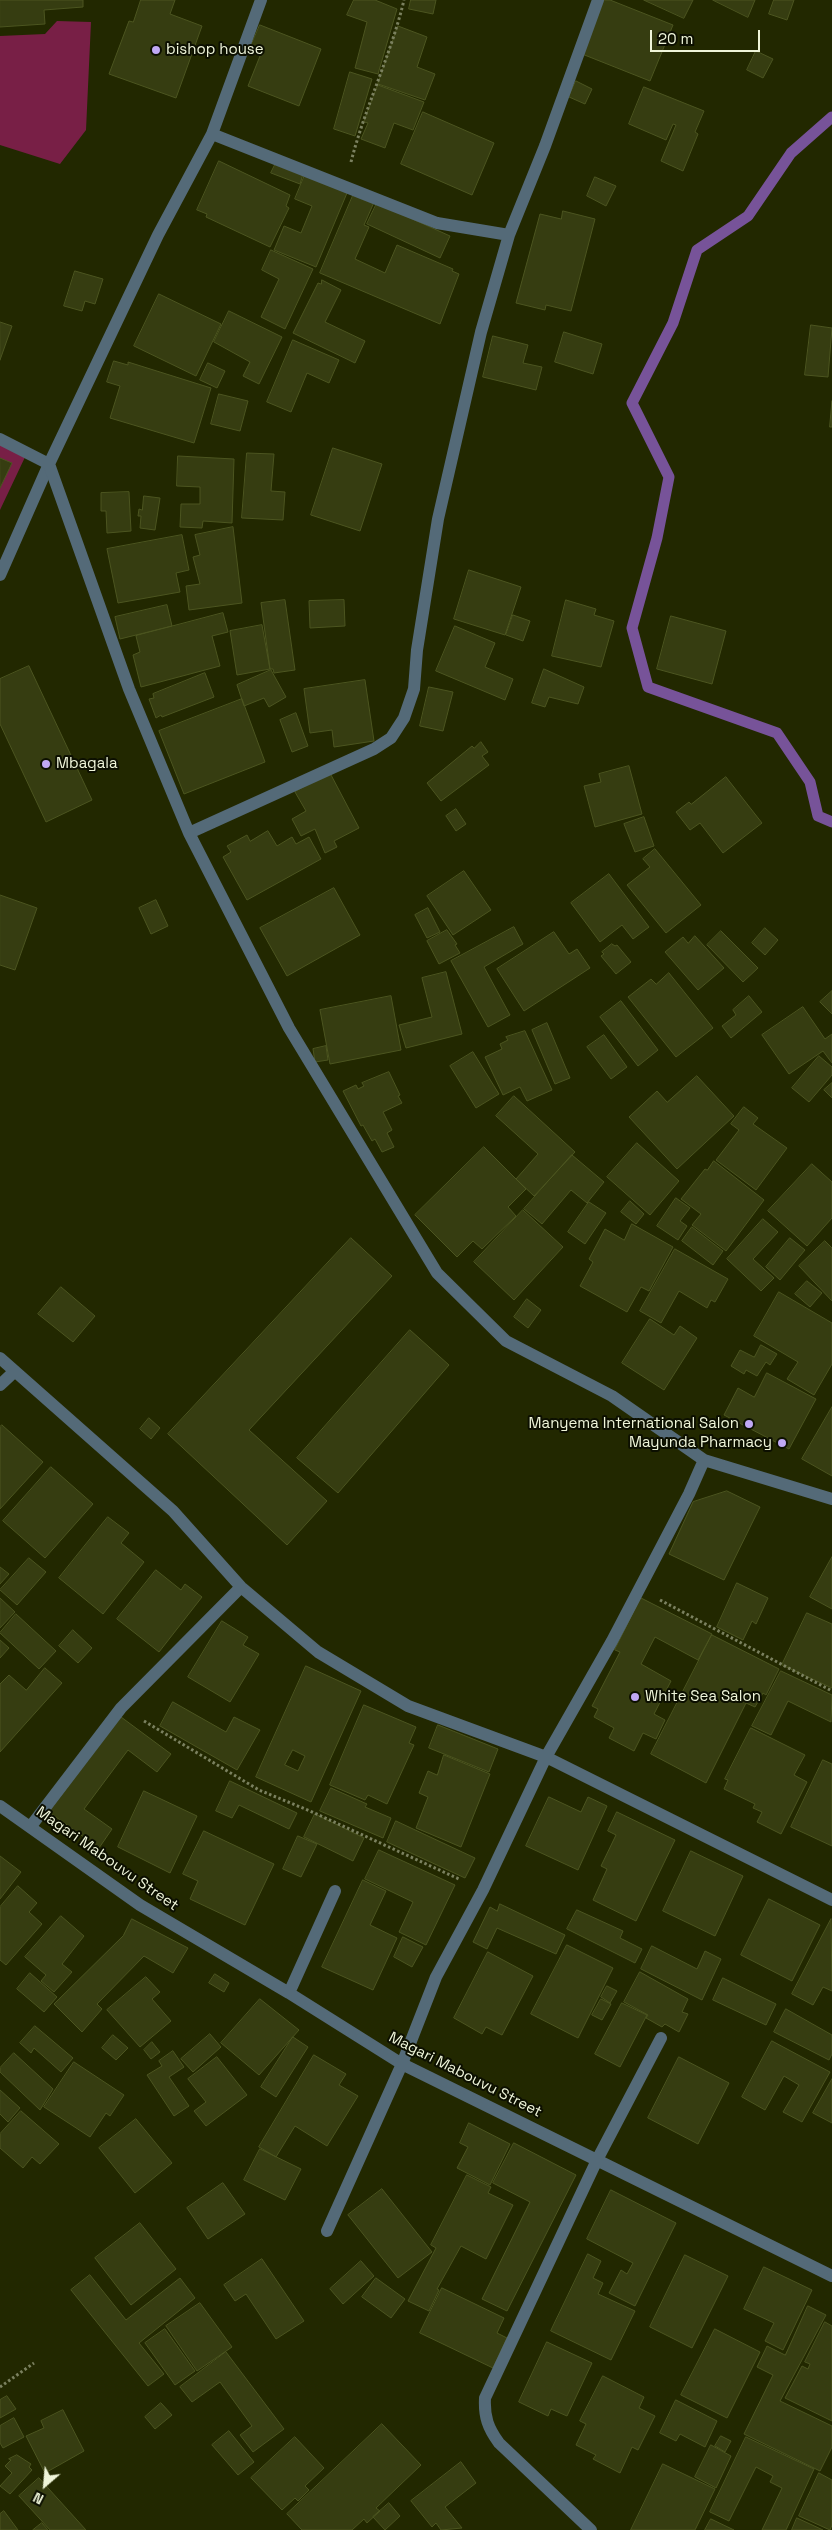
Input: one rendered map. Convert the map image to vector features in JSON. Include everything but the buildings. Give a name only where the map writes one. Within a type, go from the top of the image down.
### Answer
[{"type":"street","points":[[0,575],[49,464],[158,235],[212,134],[261,0]]},
{"type":"street","points":[[189,833],[374,749],[391,738],[404,718],[414,689],[417,650],[438,519],[481,332],[509,236],[545,146],[598,0]]},
{"type":"street","points":[[212,134],[437,223],[509,236]]},
{"type":"street","points":[[0,439],[49,464],[129,690],[189,833],[288,1028],[437,1273],[506,1341],[612,1396],[704,1460],[832,1499]]},
{"type":"street","points":[[0,1358],[173,1511],[241,1586],[318,1652],[408,1706],[546,1758],[832,1900]]},
{"type":"street","points":[[0,1385],[15,1371]]},
{"type":"street","points":[[327,2231],[402,2064],[436,1977],[483,1890],[546,1758],[612,1641],[690,1494],[704,1460]]},
{"type":"street","points":[[31,1826],[121,1708],[241,1586]]},
{"type":"street","name":"Magari Mabouvu Street","points":[[0,1806],[31,1826],[140,1905],[289,1993],[402,2064],[832,2276]]},
{"type":"street","points":[[289,1993],[335,1891]]},
{"type":"street","points":[[590,2530],[499,2443],[484,2416],[485,2398],[597,2160],[661,2038]]},
{"type":"path","points":[[344,187],[359,130],[400,19],[404,0]]},
{"type":"path","points":[[639,1589],[832,1692]]},
{"type":"path","points":[[121,1708],[259,1790],[310,1810],[483,1890]]},
{"type":"path","points":[[0,2387],[34,2364]]},
{"type":"shaded area","points":[[57,21],[91,22],[86,130],[60,164],[0,145],[0,36],[45,34]]},
{"type":"shaded area","points":[[0,441],[26,455],[0,510]]},
{"type":"waterway","points":[[832,117],[791,153],[748,216],[697,250],[673,323],[632,403],[669,477],[657,538],[632,628],[648,687],[777,733],[810,782],[818,816],[832,822]]},
{"type":"place","name":"bishop house","points":[[156,50]]},
{"type":"place","name":"Mbagala","points":[[46,764]]},
{"type":"place","name":"Manyema International Salon","points":[[749,1424]]},
{"type":"place","name":"Mayunda Pharmacy","points":[[782,1443]]},
{"type":"place","name":"White Sea Salon","points":[[635,1697]]}]
